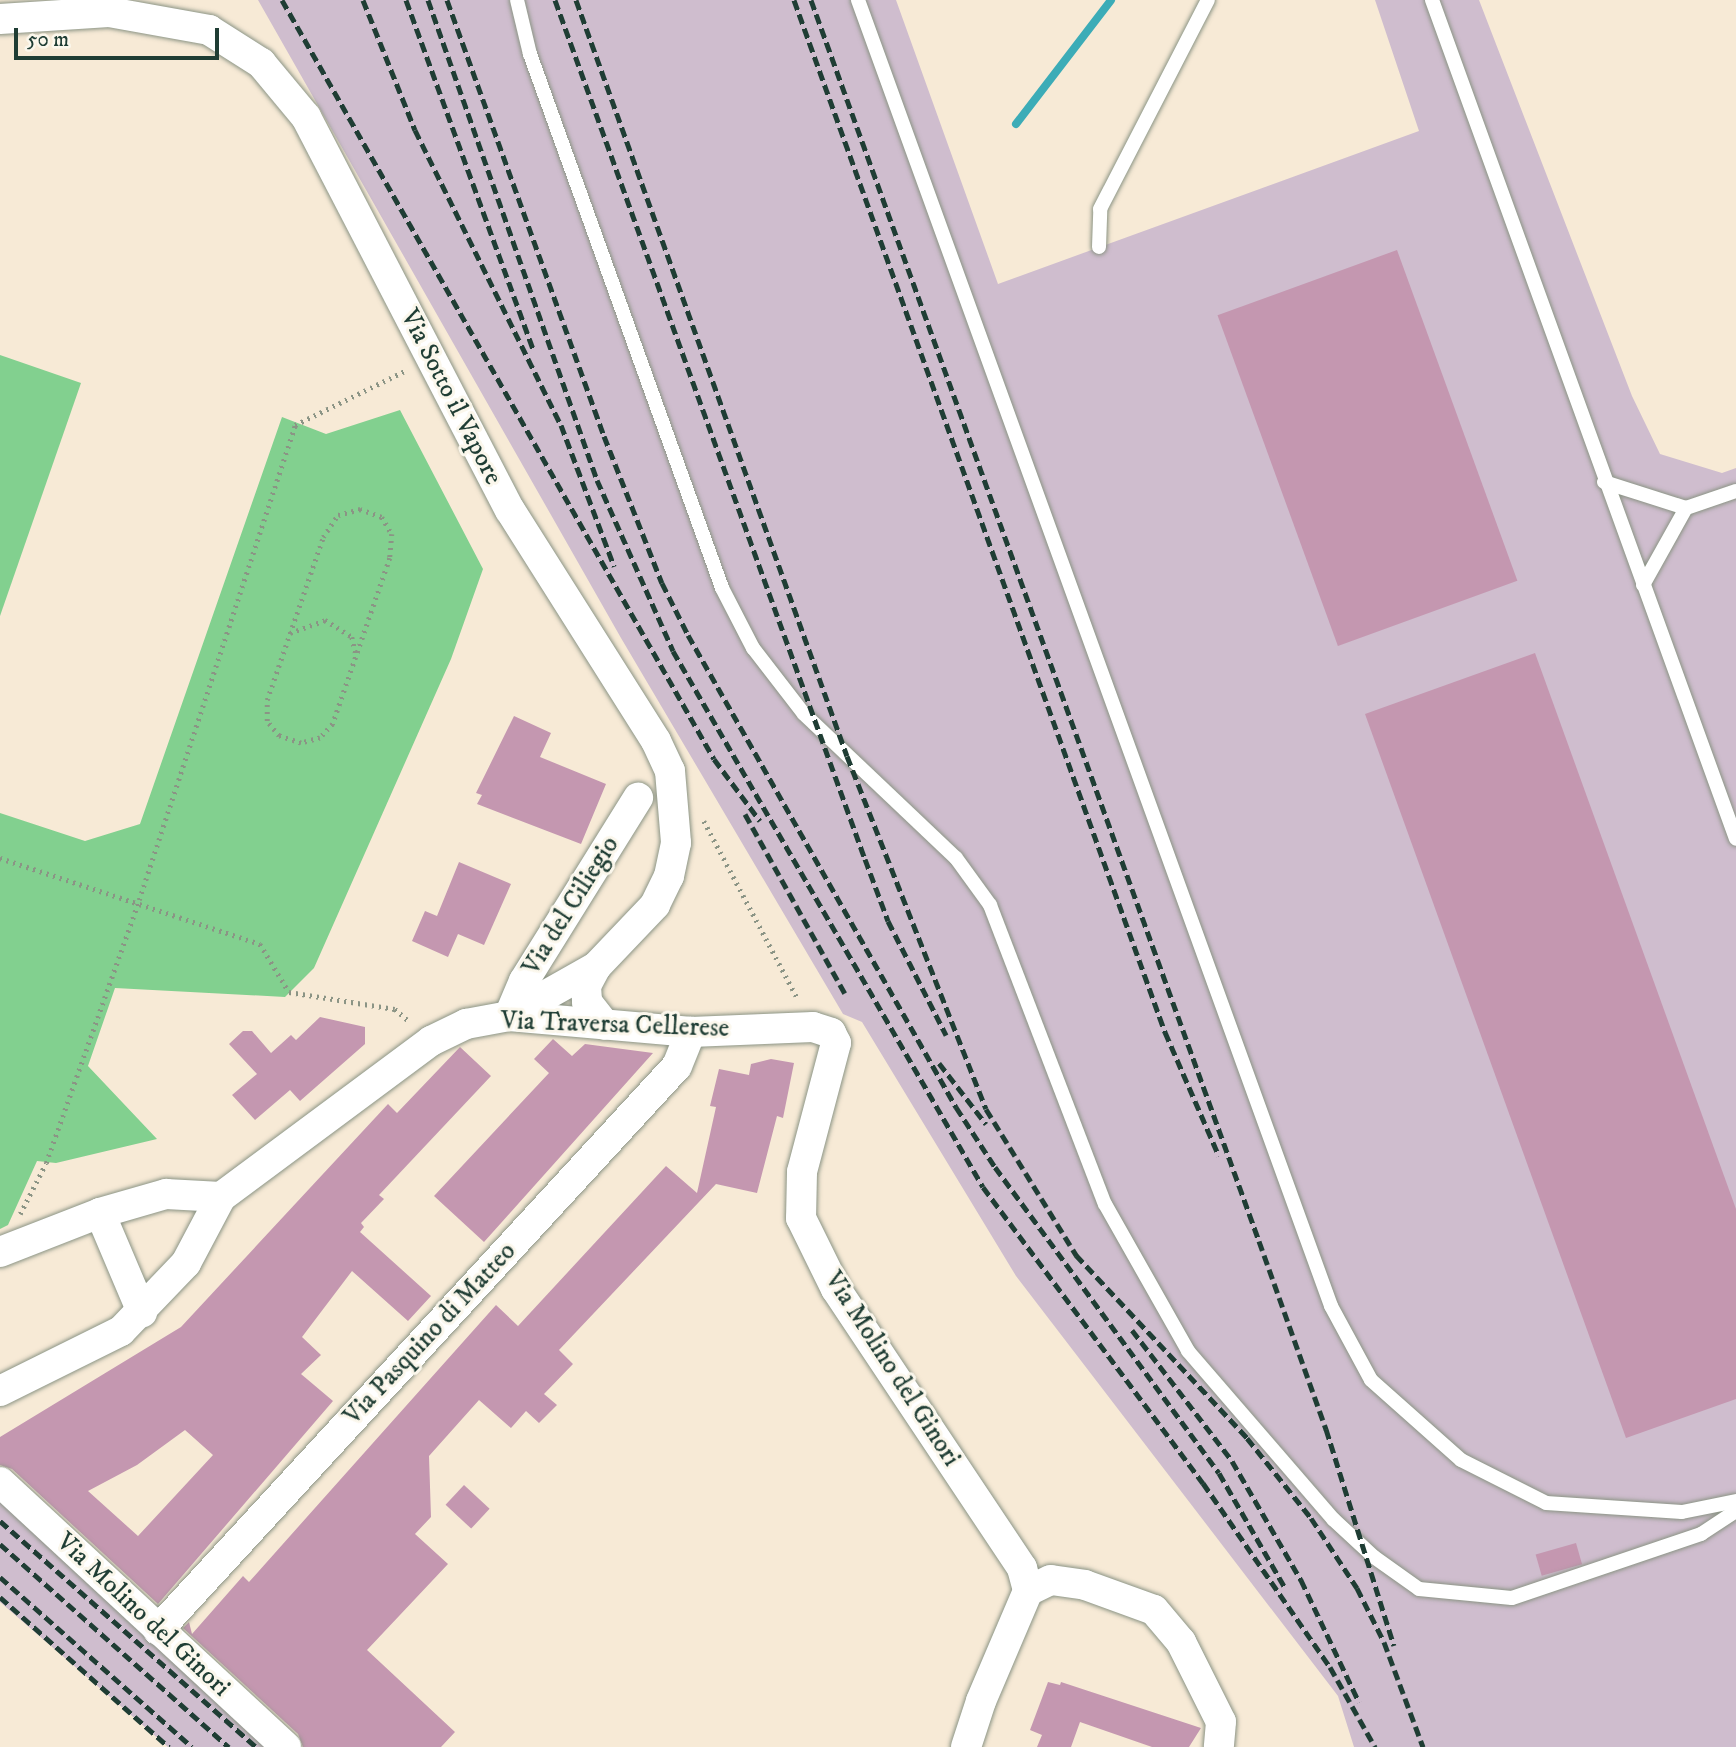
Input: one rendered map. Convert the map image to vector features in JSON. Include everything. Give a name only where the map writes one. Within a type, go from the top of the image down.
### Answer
[{"type":"street","name":"Via Sotto il Vapore","points":[[0,19],[109,12],[209,30],[261,63],[306,117],[510,510],[656,741],[670,771],[676,843],[669,876],[655,905],[596,967],[586,986],[587,1002],[605,1025]]},
{"type":"street","name":"Via del Ciliegio","points":[[509,1016],[524,981],[638,798]]},
{"type":"street","name":"Via Sotto il Vapore","points":[[509,1016],[596,967]]},
{"type":"street","name":"Via Traversa Cellerese","points":[[0,1391],[121,1331],[186,1263],[222,1197],[431,1041],[466,1024],[509,1016],[691,1032],[813,1027]]},
{"type":"street","name":"Via Molino del Ginori","points":[[813,1027],[831,1033],[835,1043],[802,1172],[801,1218],[836,1289],[1022,1568],[1028,1591]]},
{"type":"street","name":"Via Pasquino di Matteo","points":[[158,1630],[677,1066],[691,1032]]},
{"type":"street","points":[[0,1252],[100,1213],[166,1194],[222,1197]]},
{"type":"street","points":[[100,1213],[142,1312]]},
{"type":"street","name":"Via Molino del Ginori","points":[[0,1482],[286,1747]]},
{"type":"street","points":[[966,1747],[981,1701],[1028,1591],[1051,1580],[1085,1585],[1154,1610],[1181,1642],[1221,1722],[1219,1747]]},
{"type":"lane","points":[[517,0],[530,54],[722,589],[753,648],[804,714],[956,858],[990,905],[1105,1204],[1188,1351],[1333,1519],[1374,1557],[1419,1589],[1511,1598],[1700,1534],[1736,1511]]},
{"type":"lane","points":[[858,0],[1331,1306],[1371,1380],[1461,1460],[1546,1503],[1682,1512],[1736,1501]]},
{"type":"lane","points":[[1099,247],[1100,209],[1105,196],[1208,0]]},
{"type":"lane","points":[[1432,0],[1604,482],[1736,839]]},
{"type":"lane","points":[[1604,482],[1686,508],[1736,491]]},
{"type":"lane","points":[[1643,585],[1686,508]]},
{"type":"path","points":[[16,1222],[46,1163],[139,900],[295,425],[414,367]]},
{"type":"path","points":[[360,509],[382,517],[392,534],[390,558],[357,656],[333,724],[320,738],[301,743],[279,736],[267,721],[267,700],[323,537],[338,515],[360,509]]},
{"type":"path","points":[[290,633],[306,624],[332,623],[352,637],[357,656]]},
{"type":"path","points":[[0,858],[139,900],[260,943],[289,992],[395,1009],[431,1041]]},
{"type":"shaded area","points":[[258,0],[896,0],[998,284],[1419,131],[1375,0],[1479,0],[1632,396],[1660,454],[1722,473],[1736,468],[1736,1747],[1354,1747],[1338,1696],[1016,1276],[862,1022],[843,1014],[621,638]]},
{"type":"shaded area","points":[[0,1501],[272,1747],[168,1747],[0,1602]]},
{"type":"green space","points":[[0,355],[81,383],[0,616]]},
{"type":"green space","points":[[400,410],[483,569],[451,659],[314,968],[285,997],[115,988],[88,1066],[157,1139],[56,1163],[37,1161],[8,1225],[0,1229],[0,813],[85,841],[140,824],[282,417],[326,434]]},
{"type":"building","points":[[1397,250],[1517,581],[1338,646],[1218,315]]},
{"type":"building","points":[[1535,653],[1736,1209],[1736,1399],[1626,1438],[1365,714]]},
{"type":"building","points":[[514,716],[551,733],[540,757],[606,784],[581,844],[477,804],[482,795],[476,793]]},
{"type":"building","points":[[459,862],[511,884],[484,945],[458,934],[448,957],[412,941],[425,911],[437,916]]},
{"type":"building","points":[[320,1017],[365,1027],[365,1044],[300,1101],[290,1090],[255,1120],[232,1095],[257,1074],[229,1044],[243,1031],[252,1031],[271,1053],[291,1035],[296,1040]]},
{"type":"building","points":[[553,1039],[572,1056],[585,1044],[653,1053],[484,1242],[434,1196],[549,1073],[534,1059]]},
{"type":"building","points":[[460,1047],[491,1076],[379,1195],[384,1199],[361,1223],[364,1227],[360,1232],[431,1296],[408,1321],[352,1271],[302,1337],[321,1355],[301,1374],[333,1401],[158,1604],[12,1469],[0,1465],[0,1437],[181,1327],[388,1104],[397,1113]],"holes":[[[185,1430],[213,1455],[138,1536],[88,1491],[137,1465]]]},
{"type":"building","points":[[771,1059],[794,1063],[783,1118],[777,1116],[757,1193],[716,1184],[559,1350],[573,1364],[544,1394],[557,1405],[539,1423],[526,1411],[511,1428],[479,1400],[429,1456],[431,1517],[415,1534],[448,1564],[367,1650],[455,1732],[441,1747],[303,1747],[298,1734],[183,1628],[189,1622],[192,1634],[243,1576],[249,1582],[496,1305],[518,1326],[666,1166],[697,1193],[716,1107],[710,1106],[719,1069],[749,1075],[751,1064]]},
{"type":"building","points":[[464,1485],[490,1509],[471,1529],[446,1505]]},
{"type":"building","points":[[1576,1543],[1582,1564],[1542,1576],[1536,1555]]},
{"type":"building","points":[[1048,1682],[1060,1685],[1061,1682],[1201,1728],[1189,1747],[1152,1747],[1080,1722],[1071,1747],[1037,1747],[1042,1735],[1030,1730]]},
{"type":"waterway","points":[[1016,124],[1111,0]]},
{"type":"railway","points":[[282,0],[714,759],[760,821]]},
{"type":"railway","points":[[363,0],[415,130],[561,425],[614,566]]},
{"type":"railway","points":[[406,0],[533,349]]},
{"type":"railway","points":[[428,0],[597,480],[673,651],[983,1187],[1203,1483],[1330,1667],[1375,1747]]},
{"type":"railway","points":[[447,0],[604,436],[662,583],[688,635],[956,1107],[995,1167],[1219,1473],[1285,1588]]},
{"type":"railway","points":[[555,0],[888,921],[946,1035]]},
{"type":"railway","points":[[576,0],[847,756],[986,1109],[1076,1255],[1247,1438],[1311,1518],[1357,1588],[1384,1642],[1423,1747]]},
{"type":"railway","points":[[794,0],[1165,1032],[1219,1156]]},
{"type":"railway","points":[[811,0],[1326,1429],[1394,1646]]},
{"type":"railway","points":[[745,814],[845,994]]},
{"type":"railway","points":[[939,1063],[986,1124]]},
{"type":"railway","points":[[1132,1330],[1232,1461],[1301,1580],[1359,1702]]},
{"type":"railway","points":[[0,1521],[256,1747]]},
{"type":"railway","points":[[0,1544],[229,1747]]},
{"type":"railway","points":[[0,1577],[192,1747]]},
{"type":"railway","points":[[0,1597],[169,1747]]}]
